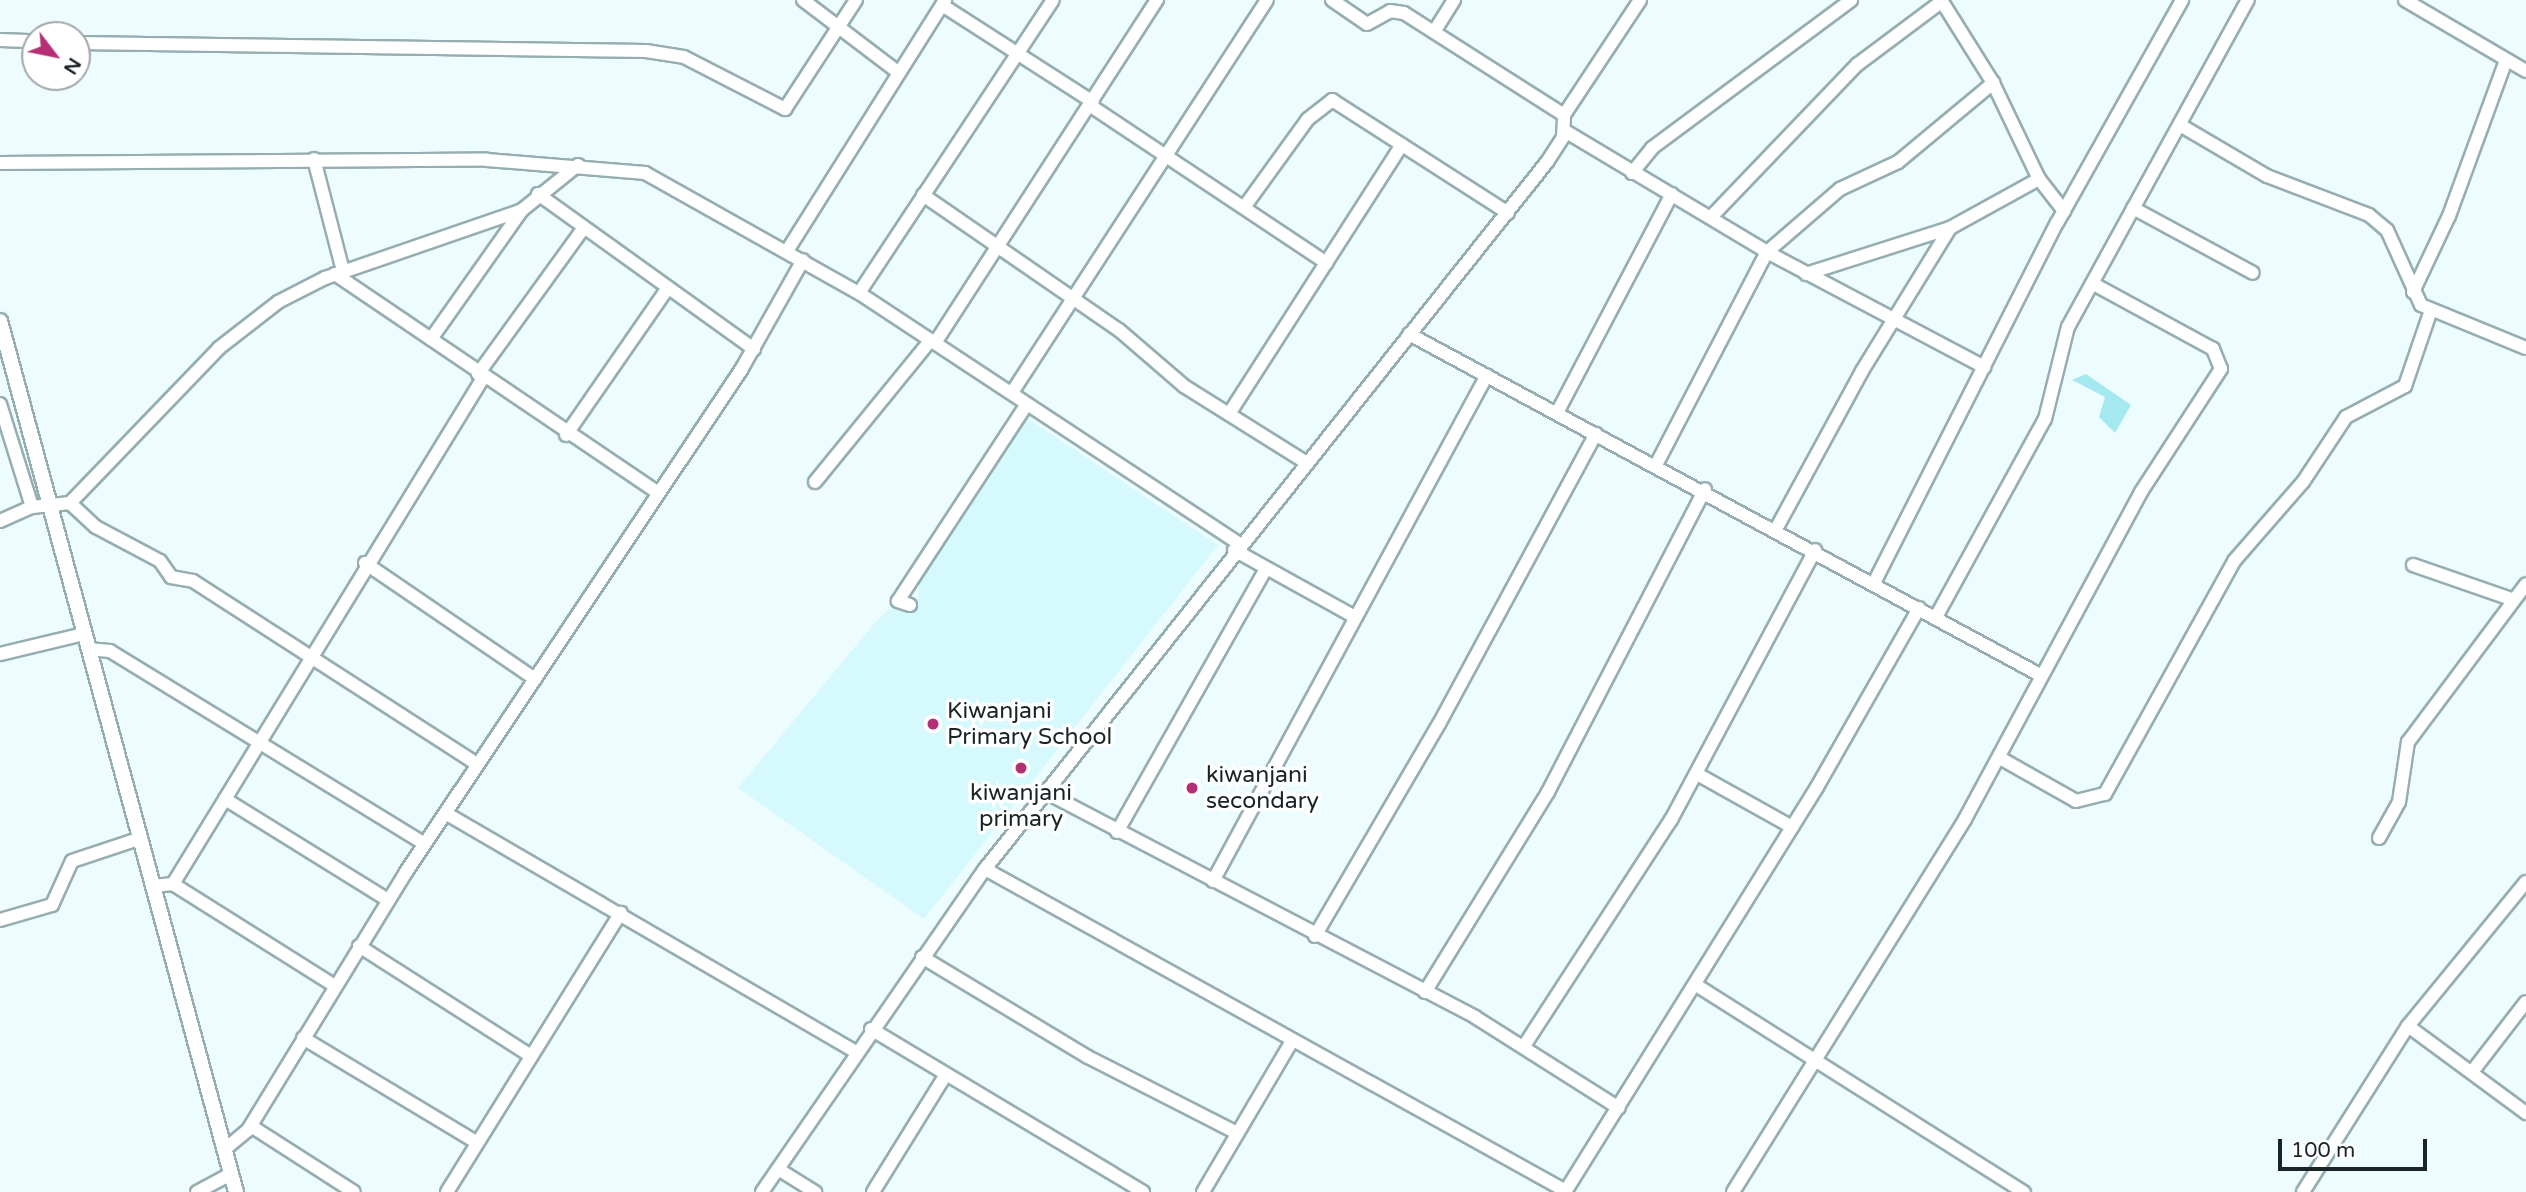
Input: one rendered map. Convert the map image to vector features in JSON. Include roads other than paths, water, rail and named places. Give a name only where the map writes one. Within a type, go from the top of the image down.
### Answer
[{"type":"street","points":[[803,0],[898,72]]},
{"type":"street","points":[[91,43],[646,51],[684,57],[785,109],[856,0]]},
{"type":"street","points":[[859,293],[1053,0]]},
{"type":"street","points":[[815,482],[933,342],[1092,104],[1157,0]]},
{"type":"street","points":[[1013,391],[1267,0]]},
{"type":"street","points":[[1332,0],[1364,23],[1395,10],[1564,115]]},
{"type":"street","points":[[1434,32],[1454,0]]},
{"type":"street","points":[[762,1192],[854,1051],[985,869],[1237,547],[1508,213],[1565,131],[1564,115],[1640,0]]},
{"type":"street","points":[[1632,173],[1652,148],[1851,0]]},
{"type":"street","points":[[1874,583],[2064,211],[2182,0]]},
{"type":"street","points":[[1936,617],[2036,436],[2062,342],[2248,0]]},
{"type":"street","points":[[2405,0],[2526,71]]},
{"type":"street","points":[[1712,216],[1858,64],[1941,1],[1993,83],[2039,179],[2064,211]]},
{"type":"street","points":[[787,251],[944,3],[1016,55],[1168,153],[1326,263]]},
{"type":"street","points":[[0,40],[21,41]]},
{"type":"street","points":[[2413,292],[2449,216],[2506,60]]},
{"type":"street","points":[[1656,465],[1767,252],[1840,189],[1898,162],[1993,83]]},
{"type":"street","points":[[1245,206],[1302,126],[1329,101],[1508,213]]},
{"type":"street","points":[[2180,125],[2267,176],[2369,215],[2400,253],[2413,292],[2431,310],[2526,348]]},
{"type":"street","points":[[1565,131],[1806,274],[1984,367]]},
{"type":"street","points":[[1229,414],[1402,145]]},
{"type":"street","points":[[314,159],[339,272],[566,435],[660,493]]},
{"type":"street","points":[[0,163],[314,159],[578,165],[655,176],[859,293],[1013,391],[1027,404],[1266,569],[1355,617]]},
{"type":"street","points":[[431,339],[522,210],[538,194],[578,165]]},
{"type":"street","points":[[1806,274],[1950,228],[2039,179]]},
{"type":"street","points":[[538,194],[583,229],[754,349]]},
{"type":"street","points":[[1558,411],[1672,194]]},
{"type":"street","points":[[923,195],[1072,298],[1229,414],[1305,462]]},
{"type":"street","points":[[2133,208],[2253,273]]},
{"type":"street","points":[[0,521],[32,508],[49,508],[70,503],[219,348],[278,302],[339,272],[522,210]]},
{"type":"street","points":[[1776,530],[1894,319],[1950,228]]},
{"type":"street","points":[[173,884],[365,563],[481,376],[583,229]]},
{"type":"street","points":[[224,1150],[251,1126],[388,900],[754,349],[803,260]]},
{"type":"street","points":[[1733,1192],[2000,758],[2141,492],[2221,369],[2213,349],[2094,284]]},
{"type":"street","points":[[566,435],[667,289]]},
{"type":"street","points":[[2000,758],[2076,801],[2105,794],[2234,561],[2304,482],[2346,417],[2405,386],[2431,310]]},
{"type":"street","points":[[0,321],[236,1192]]},
{"type":"street","points":[[1409,334],[1705,489],[2042,677]]},
{"type":"street","points":[[1213,881],[1487,375]]},
{"type":"street","points":[[0,404],[32,508]]},
{"type":"street","points":[[909,605],[898,601],[1027,404]]},
{"type":"street","points":[[1315,936],[1434,734],[1596,434]]},
{"type":"street","points":[[1425,992],[1548,792],[1705,489]]},
{"type":"street","points":[[70,503],[96,527],[160,561],[171,577],[193,582],[477,764]]},
{"type":"street","points":[[1524,1046],[1697,774],[1815,550]]},
{"type":"street","points":[[365,563],[535,679]]},
{"type":"street","points":[[2413,565],[2511,599]]},
{"type":"street","points":[[1117,832],[1266,569]]},
{"type":"street","points":[[2379,838],[2399,802],[2408,742],[2511,599],[2526,584]]},
{"type":"street","points":[[985,869],[1565,1191],[1696,985],[1792,827],[1919,608]]},
{"type":"street","points":[[0,654],[86,641],[110,651],[425,844]]},
{"type":"street","points":[[1697,774],[1792,827]]},
{"type":"street","points":[[1047,793],[1524,1046],[1619,1108]]},
{"type":"street","points":[[225,799],[388,900]]},
{"type":"street","points":[[447,814],[854,1051]]},
{"type":"street","points":[[0,920],[52,905],[72,861],[141,838]]},
{"type":"street","points":[[2303,1192],[2409,1026],[2526,882]]},
{"type":"street","points":[[153,886],[173,884],[335,986]]},
{"type":"street","points":[[447,1192],[621,913]]},
{"type":"street","points":[[359,946],[531,1056]]},
{"type":"street","points":[[922,957],[1088,1057],[1237,1133]]},
{"type":"street","points":[[1696,985],[2024,1192]]},
{"type":"street","points":[[2472,1072],[2526,1002]]},
{"type":"street","points":[[2409,1026],[2526,1113]]},
{"type":"street","points":[[871,1029],[945,1076],[1143,1192]]},
{"type":"street","points":[[303,1038],[476,1142]]},
{"type":"street","points":[[1203,1192],[1292,1041]]},
{"type":"street","points":[[873,1192],[945,1076]]},
{"type":"street","points":[[251,1126],[354,1192]]},
{"type":"street","points":[[778,1169],[815,1192]]},
{"type":"street","points":[[197,1192],[231,1174]]},
{"type":"place","name":"Kiwanjani Primary School","points":[[933,724]]},
{"type":"place","name":"kiwanjani primary","points":[[1021,768]]},
{"type":"place","name":"kiwanjani secondary","points":[[1192,788]]}]
